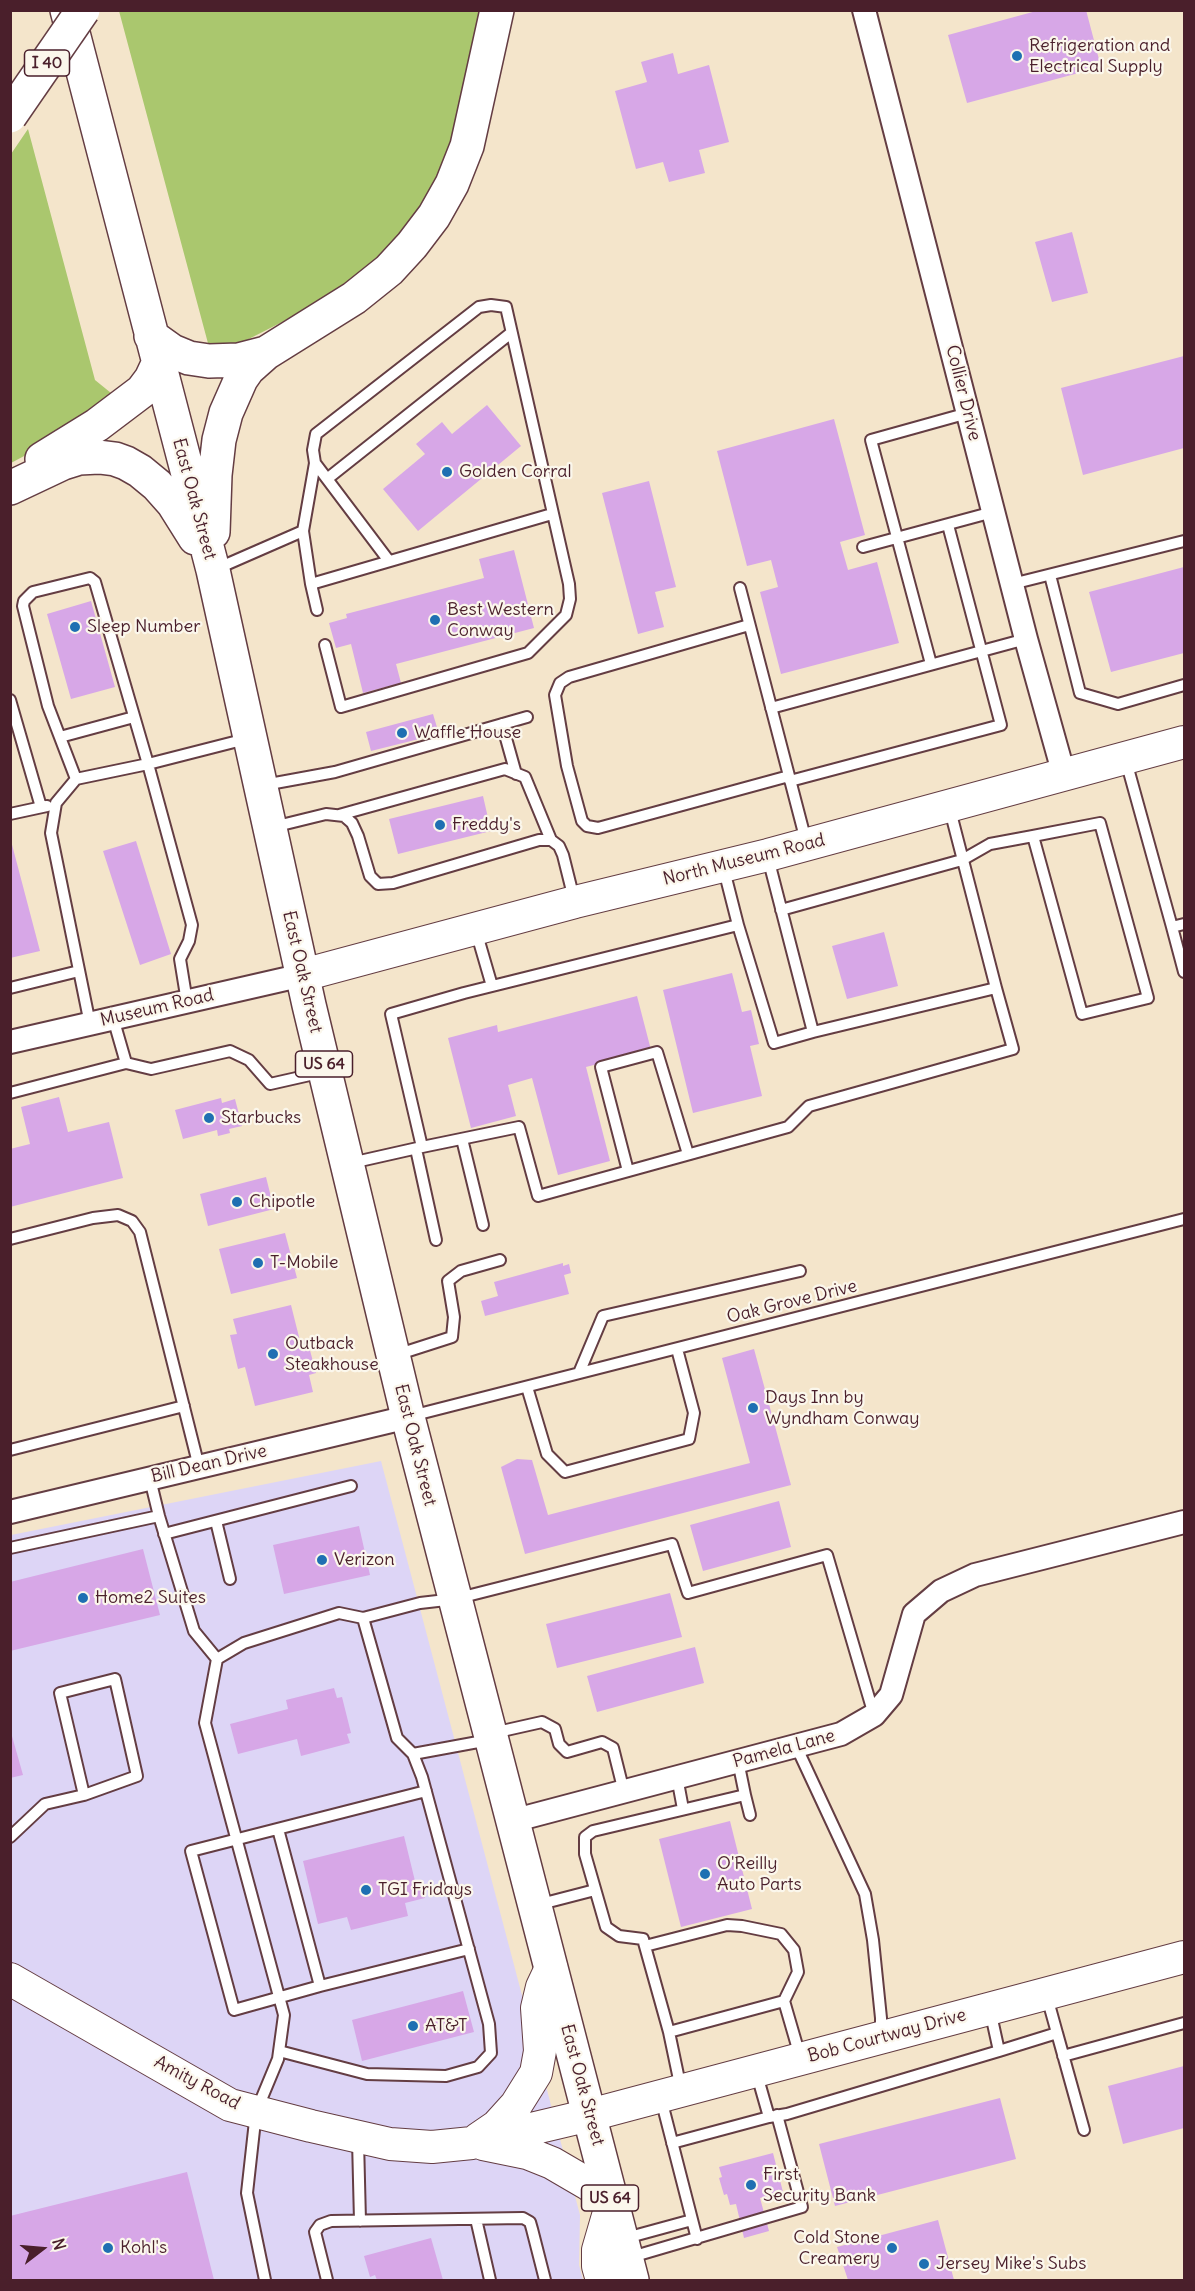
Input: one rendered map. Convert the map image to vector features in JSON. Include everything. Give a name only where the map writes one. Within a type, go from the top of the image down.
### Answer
[{"type":"highway","name":"East Oak Street","points":[[67,10],[213,570],[303,975],[408,1417],[626,2259]]},
{"type":"highway","name":"I 40","points":[[10,116],[83,10]]},
{"type":"highway","points":[[213,570],[215,475],[219,440],[226,413],[241,380],[248,369],[266,353],[372,285],[403,255],[434,216],[452,184],[467,146],[497,10]]},
{"type":"highway","points":[[10,479],[122,407],[142,391],[151,379],[154,350],[172,351],[189,358],[209,361],[239,360],[266,353]]},
{"type":"highway","points":[[10,488],[79,458],[99,457],[126,463],[157,486],[173,503],[213,570]]},
{"type":"street","name":"Collier Drive","points":[[864,10],[1026,639],[1064,774]]},
{"type":"street","name":"North Museum Road","points":[[303,975],[574,902],[768,855],[1185,742]]},
{"type":"street","name":"Museum Road","points":[[10,1042],[303,975]]},
{"type":"street","name":"Bill Dean Drive","points":[[10,1512],[408,1417]]},
{"type":"street","name":"Pamela Lane","points":[[512,1821],[841,1734],[874,1715],[891,1695],[914,1614],[941,1591],[975,1575],[1185,1522]]},
{"type":"street","name":"Bob Courtway Drive","points":[[590,2115],[1185,1957]]},
{"type":"street","name":"East Oak Street","points":[[472,2143],[497,2126],[516,2105],[536,2073],[540,2051],[537,2008],[542,1987],[551,1968]]},
{"type":"street","name":"Amity Road","points":[[10,1979],[230,2105],[358,2137],[390,2144],[432,2147],[472,2143],[590,2115]]},
{"type":"street","name":"Amity Road","points":[[472,2143],[513,2149],[543,2159],[588,2184],[612,2202]]},
{"type":"street","points":[[602,2280],[598,2266],[598,2250],[612,2202]]},
{"type":"lane","points":[[317,610],[310,584],[303,531],[315,463],[313,450],[315,434],[479,307],[491,305],[506,307],[569,584],[570,598],[566,615],[528,653],[341,707],[325,645]]},
{"type":"lane","points":[[327,479],[511,333]]},
{"type":"lane","points":[[931,664],[871,440],[968,413]]},
{"type":"lane","points":[[315,463],[389,561]]},
{"type":"lane","points":[[863,547],[993,512]]},
{"type":"lane","points":[[310,584],[552,514]]},
{"type":"lane","points":[[750,625],[569,677],[560,683],[555,695],[567,766],[582,821],[587,826],[598,828],[1001,725],[948,525]]},
{"type":"lane","points":[[213,570],[303,531]]},
{"type":"lane","points":[[1012,584],[1185,541]]},
{"type":"lane","points":[[1050,575],[1080,693],[1118,704],[1185,685]]},
{"type":"lane","points":[[76,779],[48,706],[23,606],[24,601],[33,592],[90,578],[95,582],[192,925],[189,941],[180,959],[187,1002]]},
{"type":"lane","points":[[740,588],[807,844]]},
{"type":"lane","points":[[771,708],[1026,639]]},
{"type":"lane","points":[[10,700],[41,807]]},
{"type":"lane","points":[[60,737],[134,717]]},
{"type":"lane","points":[[261,786],[334,772],[527,717]]},
{"type":"lane","points":[[502,724],[516,774]]},
{"type":"lane","points":[[90,1023],[51,833],[56,803],[76,779],[148,764],[250,738]]},
{"type":"lane","points":[[1125,758],[1185,972]]},
{"type":"lane","points":[[339,815],[505,769],[525,777],[551,840],[559,846],[563,855],[574,902]]},
{"type":"lane","points":[[10,814],[56,803]]},
{"type":"lane","points":[[347,1164],[519,1127],[538,1196],[788,1127],[809,1106],[1013,1049],[949,806]]},
{"type":"lane","points":[[270,828],[326,814],[344,816],[352,823],[370,876],[378,884],[393,882],[539,840],[551,840]]},
{"type":"lane","points":[[780,910],[962,860],[990,844],[1100,823],[1148,998],[1082,1014],[1033,836]]},
{"type":"lane","points":[[768,855],[780,910],[813,1032]]},
{"type":"lane","points":[[723,865],[738,925],[774,1042],[996,988]]},
{"type":"lane","points":[[1172,927],[1185,924]]},
{"type":"lane","points":[[436,1240],[391,1014],[492,986],[738,925]]},
{"type":"lane","points":[[475,929],[492,986]]},
{"type":"lane","points":[[10,988],[79,971]]},
{"type":"lane","points":[[113,1018],[126,1063]]},
{"type":"lane","points":[[10,1093],[126,1063],[151,1069],[230,1051],[249,1060],[270,1084],[326,1072]]},
{"type":"lane","points":[[628,1171],[601,1067],[657,1052],[688,1154]]},
{"type":"lane","points":[[462,1139],[483,1225]]},
{"type":"lane","points":[[10,1239],[93,1218],[118,1215],[132,1221],[140,1232],[199,1467]]},
{"type":"lane","name":"Oak Grove Drive","points":[[408,1417],[1185,1219]]},
{"type":"lane","points":[[393,1356],[452,1337],[454,1317],[448,1281],[460,1271],[500,1260]]},
{"type":"lane","points":[[579,1373],[603,1316],[800,1271]]},
{"type":"lane","points":[[527,1387],[547,1454],[565,1472],[689,1439],[694,1413],[677,1349]]},
{"type":"lane","points":[[10,1450],[184,1406]]},
{"type":"lane","points":[[150,1479],[164,1534],[194,1631],[217,1659]]},
{"type":"lane","points":[[164,1534],[351,1486]]},
{"type":"lane","points":[[10,1548],[159,1516]]},
{"type":"lane","points":[[216,1521],[230,1579]]},
{"type":"lane","points":[[265,2280],[247,2193],[256,2112],[278,2059],[284,2015],[205,1723],[217,1659],[244,1643],[339,1613],[363,1618],[420,1603],[455,1599],[672,1544],[688,1593],[826,1555],[874,1715]]},
{"type":"lane","points":[[279,2051],[367,2074],[446,2076],[478,2067],[491,2054],[489,2024],[426,1791],[413,1754],[397,1738],[363,1618]]},
{"type":"lane","points":[[10,1837],[45,1804],[84,1795],[137,1776],[115,1679],[60,1693],[84,1795]]},
{"type":"lane","points":[[413,1754],[542,1722],[555,1729],[559,1744],[567,1752],[602,1743],[613,1748],[624,1792]]},
{"type":"lane","points":[[796,1746],[865,1894],[881,2018],[880,2038]]},
{"type":"lane","points":[[738,1761],[750,1815]]},
{"type":"lane","points":[[677,1778],[683,1809]]},
{"type":"lane","points":[[426,1791],[191,1851],[234,2010],[469,1949]]},
{"type":"lane","points":[[697,2239],[672,2143],[669,2032],[643,1939],[619,1936],[606,1927],[585,1854],[585,1837],[593,1831],[745,1795]]},
{"type":"lane","points":[[278,1829],[320,1986]]},
{"type":"lane","points":[[535,1905],[595,1890]]},
{"type":"lane","points":[[645,1946],[727,1925],[781,1934],[794,1950],[798,1972],[784,2001],[801,2059]]},
{"type":"lane","points":[[1046,1994],[1084,2130]]},
{"type":"lane","points":[[669,2032],[784,2001]]},
{"type":"lane","points":[[990,2008],[999,2051]]},
{"type":"lane","points":[[1063,2056],[1185,2023]]},
{"type":"lane","points":[[672,2143],[1057,2033]]},
{"type":"lane","points":[[626,2259],[802,2207],[756,2071]]},
{"type":"lane","points":[[358,2137],[360,2221]]},
{"type":"lane","points":[[327,2280],[315,2232],[320,2224],[331,2221],[523,2218],[530,2222],[545,2280]]},
{"type":"lane","points":[[476,2219],[490,2280]]},
{"type":"lane","points":[[626,2259],[692,2220]]},
{"type":"shaded area","points":[[381,1461],[580,2215],[579,2265],[583,2280],[11,2280],[11,1535]]},
{"type":"green space","points":[[119,11],[481,11],[461,112],[432,191],[390,249],[341,292],[237,345],[209,347]]},
{"type":"green space","points":[[28,129],[95,380],[111,393],[116,407],[11,463],[11,154]]},
{"type":"building","points":[[1040,10],[1086,10],[1101,67],[967,103],[948,35]]},
{"type":"building","points":[[673,53],[678,74],[709,65],[729,142],[699,150],[705,173],[669,182],[663,162],[636,169],[615,91],[647,82],[641,62]]},
{"type":"building","points":[[1072,232],[1088,293],[1052,302],[1035,242]]},
{"type":"building","points":[[1184,356],[1184,448],[1083,475],[1061,388]]},
{"type":"building","name":"Golden Corral","points":[[487,405],[521,446],[418,531],[383,489],[425,454],[416,444],[442,422],[452,434]]},
{"type":"building","points":[[834,419],[865,535],[840,542],[848,570],[877,562],[899,643],[781,674],[760,592],[778,587],[771,560],[747,566],[717,451]]},
{"type":"building","points":[[649,481],[676,587],[655,592],[664,627],[638,634],[602,493]]},
{"type":"building","name":"Best Western Conway","points":[[514,550],[534,628],[396,664],[401,683],[363,693],[351,644],[336,648],[329,623],[347,618],[346,614],[484,578],[479,559]]},
{"type":"building","points":[[1184,567],[1184,653],[1111,672],[1089,592]]},
{"type":"building","points":[[91,601],[115,687],[71,699],[47,614]]},
{"type":"building","name":"Waffle House","points":[[433,714],[439,734],[371,751],[366,732]]},
{"type":"building","name":"Freddy's","points":[[483,796],[491,831],[398,854],[389,819]]},
{"type":"building","points":[[10,837],[40,951],[10,958]]},
{"type":"building","points":[[136,841],[171,954],[140,965],[103,851]]},
{"type":"building","points":[[884,932],[898,986],[847,999],[832,946]]},
{"type":"building","points":[[732,973],[742,1012],[751,1010],[759,1044],[750,1046],[762,1096],[693,1113],[663,990]]},
{"type":"building","points":[[637,996],[651,1050],[586,1067],[610,1161],[558,1175],[532,1078],[508,1085],[516,1116],[471,1128],[448,1038],[497,1025],[498,1032]]},
{"type":"building","points":[[59,1097],[68,1132],[109,1122],[123,1178],[10,1207],[10,1149],[30,1144],[21,1107]]},
{"type":"building","name":"Starbucks","points":[[221,1098],[222,1103],[235,1099],[242,1126],[229,1129],[230,1133],[218,1136],[217,1130],[183,1139],[175,1110]]},
{"type":"building","name":"Chipotle","points":[[266,1177],[274,1209],[208,1226],[200,1194]]},
{"type":"building","name":"T-Mobile","points":[[285,1233],[297,1278],[231,1294],[219,1249]]},
{"type":"building","points":[[563,1263],[563,1266],[569,1264],[571,1273],[564,1275],[569,1294],[485,1316],[481,1301],[498,1296],[494,1282]]},
{"type":"building","name":"Outback Steakhouse","points":[[291,1305],[300,1341],[307,1339],[316,1373],[309,1375],[313,1392],[255,1406],[245,1367],[238,1369],[230,1335],[237,1334],[233,1319]]},
{"type":"building","name":"Days Inn by Wyndham Conway","points":[[754,1349],[791,1485],[525,1554],[501,1467],[517,1459],[532,1460],[548,1515],[750,1463],[722,1358]]},
{"type":"building","points":[[779,1501],[791,1547],[703,1571],[690,1525]]},
{"type":"building","name":"Verizon","points":[[359,1526],[370,1575],[284,1594],[273,1545]]},
{"type":"building","name":"Home2 Suites","points":[[143,1549],[160,1615],[10,1651],[10,1582]]},
{"type":"building","points":[[670,1593],[682,1637],[557,1668],[546,1624]]},
{"type":"building","points":[[695,1647],[704,1683],[597,1712],[587,1676]]},
{"type":"building","points":[[334,1688],[337,1698],[342,1697],[351,1733],[347,1734],[350,1743],[301,1756],[297,1739],[238,1754],[230,1724],[288,1709],[286,1700]]},
{"type":"building","points":[[10,1729],[23,1775],[10,1778]]},
{"type":"building","name":"O'Reilly Auto Parts","points":[[730,1821],[752,1909],[681,1927],[659,1839]]},
{"type":"building","name":"TGI Fridays","points":[[404,1836],[415,1881],[420,1880],[425,1898],[405,1903],[408,1916],[351,1930],[347,1917],[318,1924],[303,1861]]},
{"type":"building","name":"AT&T","points":[[463,1991],[474,2032],[362,2061],[352,2020]]},
{"type":"building","points":[[1184,2066],[1184,2128],[1123,2144],[1108,2086]]},
{"type":"building","points":[[1000,2098],[1016,2159],[835,2206],[819,2144]]},
{"type":"building","name":"First Security Bank","points":[[773,2153],[783,2192],[760,2198],[769,2231],[744,2238],[736,2204],[730,2205],[727,2194],[724,2195],[719,2178],[722,2177],[719,2167]]},
{"type":"building","name":"Kohl's","points":[[187,2172],[214,2280],[10,2280],[10,2216]]},
{"type":"building","name":"Cold Stone Creamery","points":[[938,2220],[954,2280],[848,2280],[837,2247]]},
{"type":"building","points":[[431,2238],[443,2280],[377,2280],[375,2275],[370,2277],[364,2256]]},
{"type":"place","name":"Refrigeration and Electrical Supply","points":[[1017,56]]},
{"type":"place","name":"Golden Corral","points":[[447,472]]},
{"type":"place","name":"Best Western Conway","points":[[435,620]]},
{"type":"place","name":"Sleep Number","points":[[75,627]]},
{"type":"place","name":"Waffle House","points":[[402,733]]},
{"type":"place","name":"Freddy's","points":[[440,825]]},
{"type":"place","name":"Starbucks","points":[[209,1118]]},
{"type":"place","name":"Chipotle","points":[[237,1202]]},
{"type":"place","name":"T-Mobile","points":[[258,1263]]},
{"type":"place","name":"Outback Steakhouse","points":[[273,1354]]},
{"type":"place","name":"Days Inn by Wyndham Conway","points":[[753,1408]]},
{"type":"place","name":"Verizon","points":[[322,1560]]},
{"type":"place","name":"Home2 Suites","points":[[83,1598]]},
{"type":"place","name":"O'Reilly Auto Parts","points":[[705,1874]]},
{"type":"place","name":"TGI Fridays","points":[[366,1890]]},
{"type":"place","name":"AT&T","points":[[413,2026]]},
{"type":"place","name":"First Security Bank","points":[[751,2185]]},
{"type":"place","name":"Kohl's","points":[[108,2248]]},
{"type":"place","name":"Cold Stone Creamery","points":[[892,2248]]},
{"type":"place","name":"Jersey Mike's Subs","points":[[924,2264]]}]
